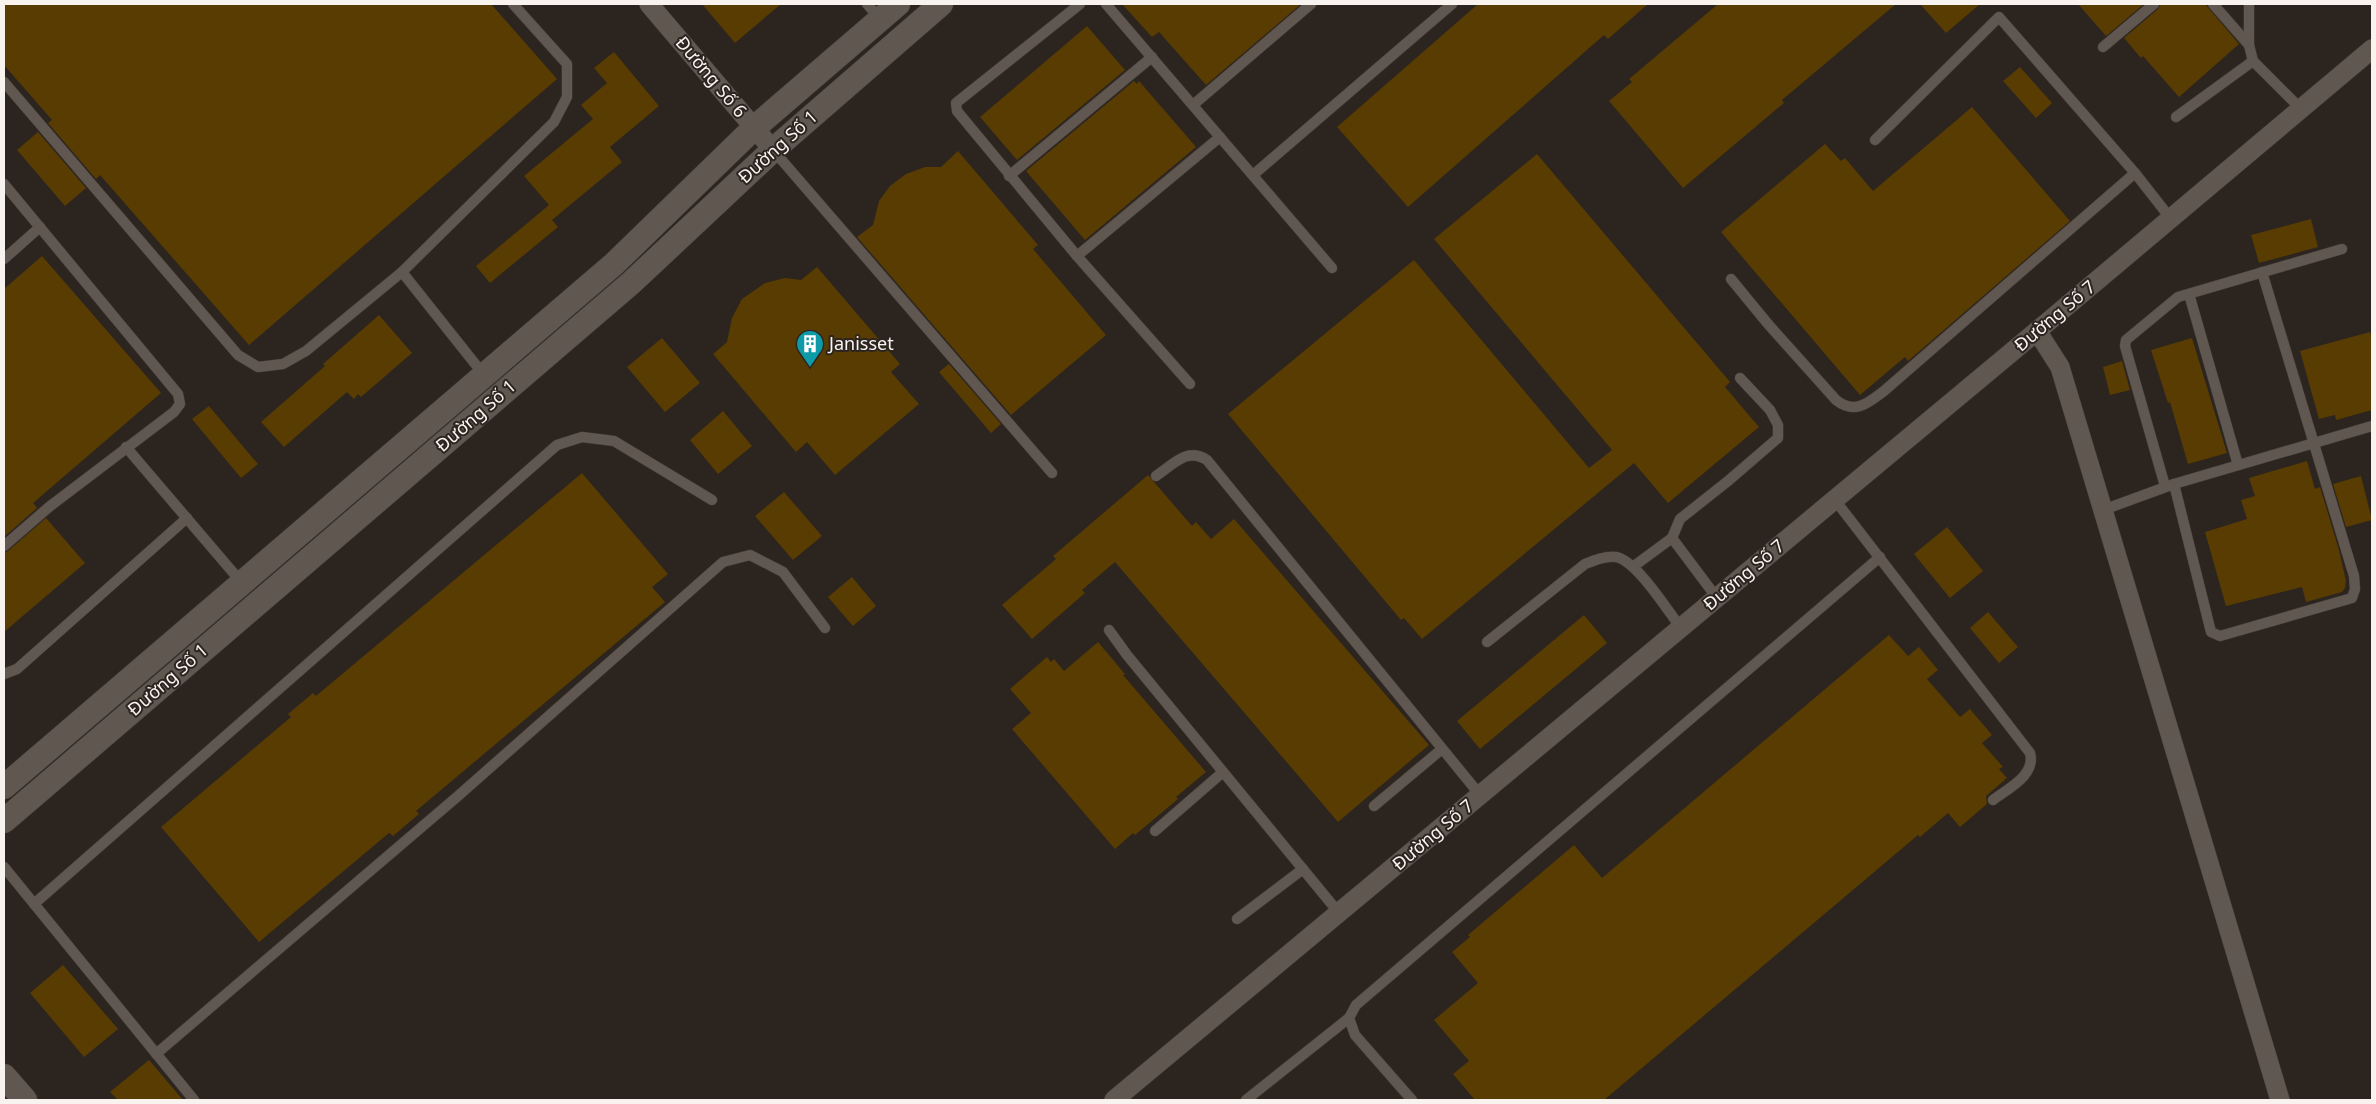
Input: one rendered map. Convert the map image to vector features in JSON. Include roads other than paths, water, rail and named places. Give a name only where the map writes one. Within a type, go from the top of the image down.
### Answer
[{"type":"street","name":"Đường Số 6","points":[[649,4],[773,150]]},
{"type":"street","name":"Đường Số 1","points":[[4,787],[614,264],[874,12],[898,4]]},
{"type":"street","name":"Đường Số 1","points":[[4,821],[631,283],[773,150],[941,4]]},
{"type":"street","name":"Đường Số 7","points":[[1114,1100],[1835,500],[2372,49]]},
{"type":"street","points":[[2037,331],[2060,367],[2280,1100]]},
{"type":"street","points":[[4,1076],[25,1100]]},
{"type":"lane","points":[[4,82],[238,355],[258,367],[283,364],[306,351],[402,272],[554,122],[566,97],[566,64],[513,4]]},
{"type":"lane","points":[[1080,4],[956,103],[959,116],[1077,256],[1190,384]]},
{"type":"lane","points":[[1106,4],[1332,268]]},
{"type":"lane","points":[[1193,105],[1311,4]]},
{"type":"lane","points":[[1253,176],[1452,4]]},
{"type":"lane","points":[[2103,47],[2154,4]]},
{"type":"lane","points":[[2213,4],[2249,45]]},
{"type":"lane","points":[[2248,4],[2249,45],[2253,61],[2301,109]]},
{"type":"lane","points":[[1875,140],[1999,17],[2135,173],[2171,219]]},
{"type":"lane","points":[[1009,176],[1152,57]]},
{"type":"lane","points":[[2176,117],[2253,61]]},
{"type":"lane","points":[[1077,256],[1220,137]]},
{"type":"lane","points":[[773,150],[1052,473]]},
{"type":"lane","points":[[1731,279],[1768,324],[1836,400],[1845,407],[1854,408],[1870,402],[1884,391],[2135,173]]},
{"type":"lane","points":[[4,184],[178,394],[180,404],[174,412],[49,507],[4,546]]},
{"type":"lane","points":[[4,259],[40,227]]},
{"type":"lane","points":[[2262,272],[2354,576],[2355,589],[2352,598],[2220,636],[2211,632],[2169,485],[2125,346],[2126,340],[2178,298],[2262,272],[2342,249]]},
{"type":"lane","points":[[402,272],[484,375]]},
{"type":"lane","points":[[2189,294],[2238,465]]},
{"type":"lane","points":[[1634,566],[1672,538],[1680,519],[1778,438],[1778,425],[1770,410],[1740,378]]},
{"type":"lane","points":[[2103,510],[2169,485],[2372,426]]},
{"type":"lane","points":[[34,904],[557,445],[582,437],[614,441],[712,500]]},
{"type":"lane","points":[[126,448],[242,583]]},
{"type":"lane","points":[[1156,476],[1190,454],[1198,454],[1207,460],[1480,795]]},
{"type":"lane","points":[[1835,500],[2030,753],[2031,766],[2027,773],[1994,800]]},
{"type":"lane","points":[[4,674],[17,669],[187,518]]},
{"type":"lane","points":[[1672,538],[1717,598]]},
{"type":"lane","points":[[156,1054],[458,796],[723,562],[750,556],[783,572],[824,628]]},
{"type":"lane","points":[[1486,642],[1585,564],[1602,558],[1618,557],[1634,566],[1681,628]]},
{"type":"lane","points":[[1246,1100],[1349,1018],[1356,1005],[1880,557]]},
{"type":"lane","points":[[1109,630],[1127,656],[1339,913]]},
{"type":"lane","points":[[1374,806],[1442,749]]},
{"type":"lane","points":[[1155,831],[1223,772]]},
{"type":"lane","points":[[4,867],[194,1100]]},
{"type":"lane","points":[[1237,920],[1303,869]]},
{"type":"lane","points":[[1349,1018],[1355,1035],[1412,1100]]},
{"type":"place","name":"Janisset","points":[[810,368]]}]
